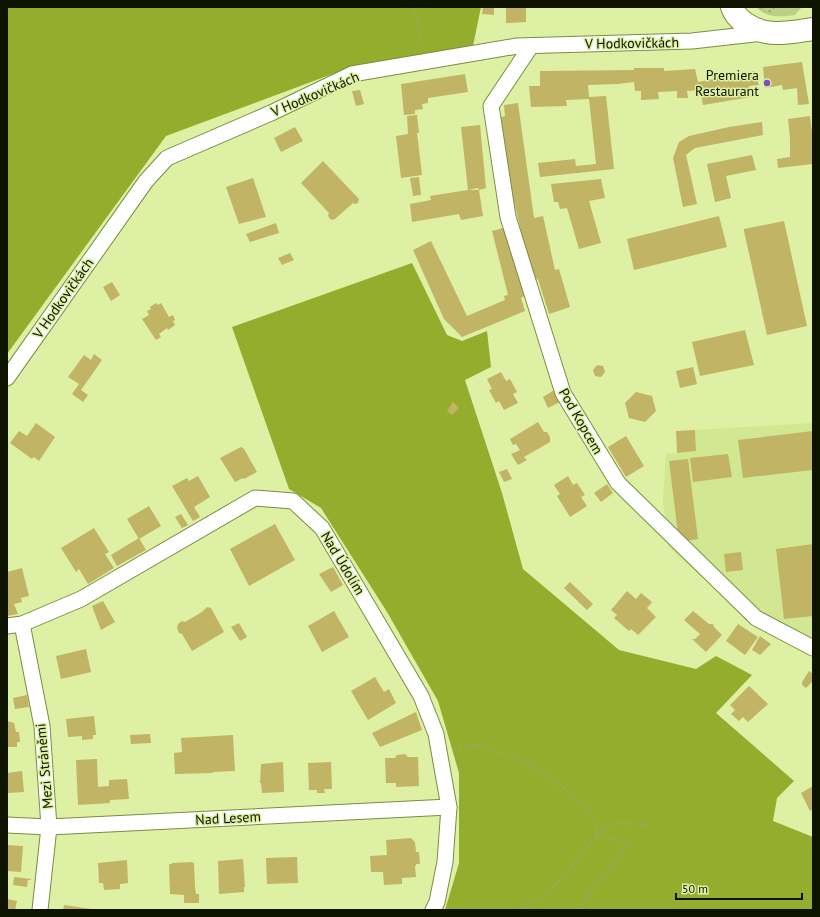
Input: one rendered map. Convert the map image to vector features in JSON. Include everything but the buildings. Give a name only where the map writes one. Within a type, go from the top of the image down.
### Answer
[{"type":"street","points":[[732,7],[733,11],[741,20],[752,27],[766,32]]},
{"type":"street","name":"V Hodkovičkách","points":[[7,378],[146,181],[167,158],[271,113],[352,74],[517,46],[692,41],[766,32],[792,32],[813,29]]},
{"type":"street","name":"Pod Kopcem","points":[[531,46],[491,106],[508,217],[563,393],[618,483],[756,618],[813,648]]},
{"type":"street","name":"Nad Údolím","points":[[14,625],[81,599],[255,498],[293,502],[322,528],[421,696],[436,734],[449,807],[445,862],[437,902],[433,910]]},
{"type":"street","name":"Mezi Stráněmi","points":[[14,625],[42,726],[49,827],[40,910]]},
{"type":"street","name":"Nad Lesem","points":[[7,825],[49,827],[449,807]]},
{"type":"path","points":[[414,7],[427,62]]},
{"type":"path","points":[[761,7],[768,13],[774,7]]},
{"type":"path","points":[[439,751],[480,745],[513,758],[546,774],[586,807],[597,823],[596,837]]},
{"type":"path","points":[[520,910],[554,888],[603,827],[618,823],[647,825]]},
{"type":"path","points":[[580,910],[599,880],[630,842],[596,837]]},
{"type":"shaded area","points":[[7,7],[481,7],[473,46],[351,67],[166,136],[7,354]]},
{"type":"shaded area","points":[[756,7],[802,7],[795,15],[774,16],[760,11]]},
{"type":"shaded area","points":[[412,263],[447,335],[462,341],[487,331],[491,367],[465,380],[502,493],[523,569],[619,650],[696,669],[716,656],[752,675],[716,713],[794,781],[777,798],[773,821],[813,837],[813,910],[445,910],[459,863],[459,773],[438,701],[387,612],[321,508],[289,489],[232,327]]},
{"type":"shaded area","points":[[813,423],[813,544],[776,549],[784,618],[813,616],[813,648],[751,620],[678,556],[668,546],[663,500],[666,454],[696,451],[695,430]]},
{"type":"place","name":"Premiera Restaurant","points":[[767,83]]}]
